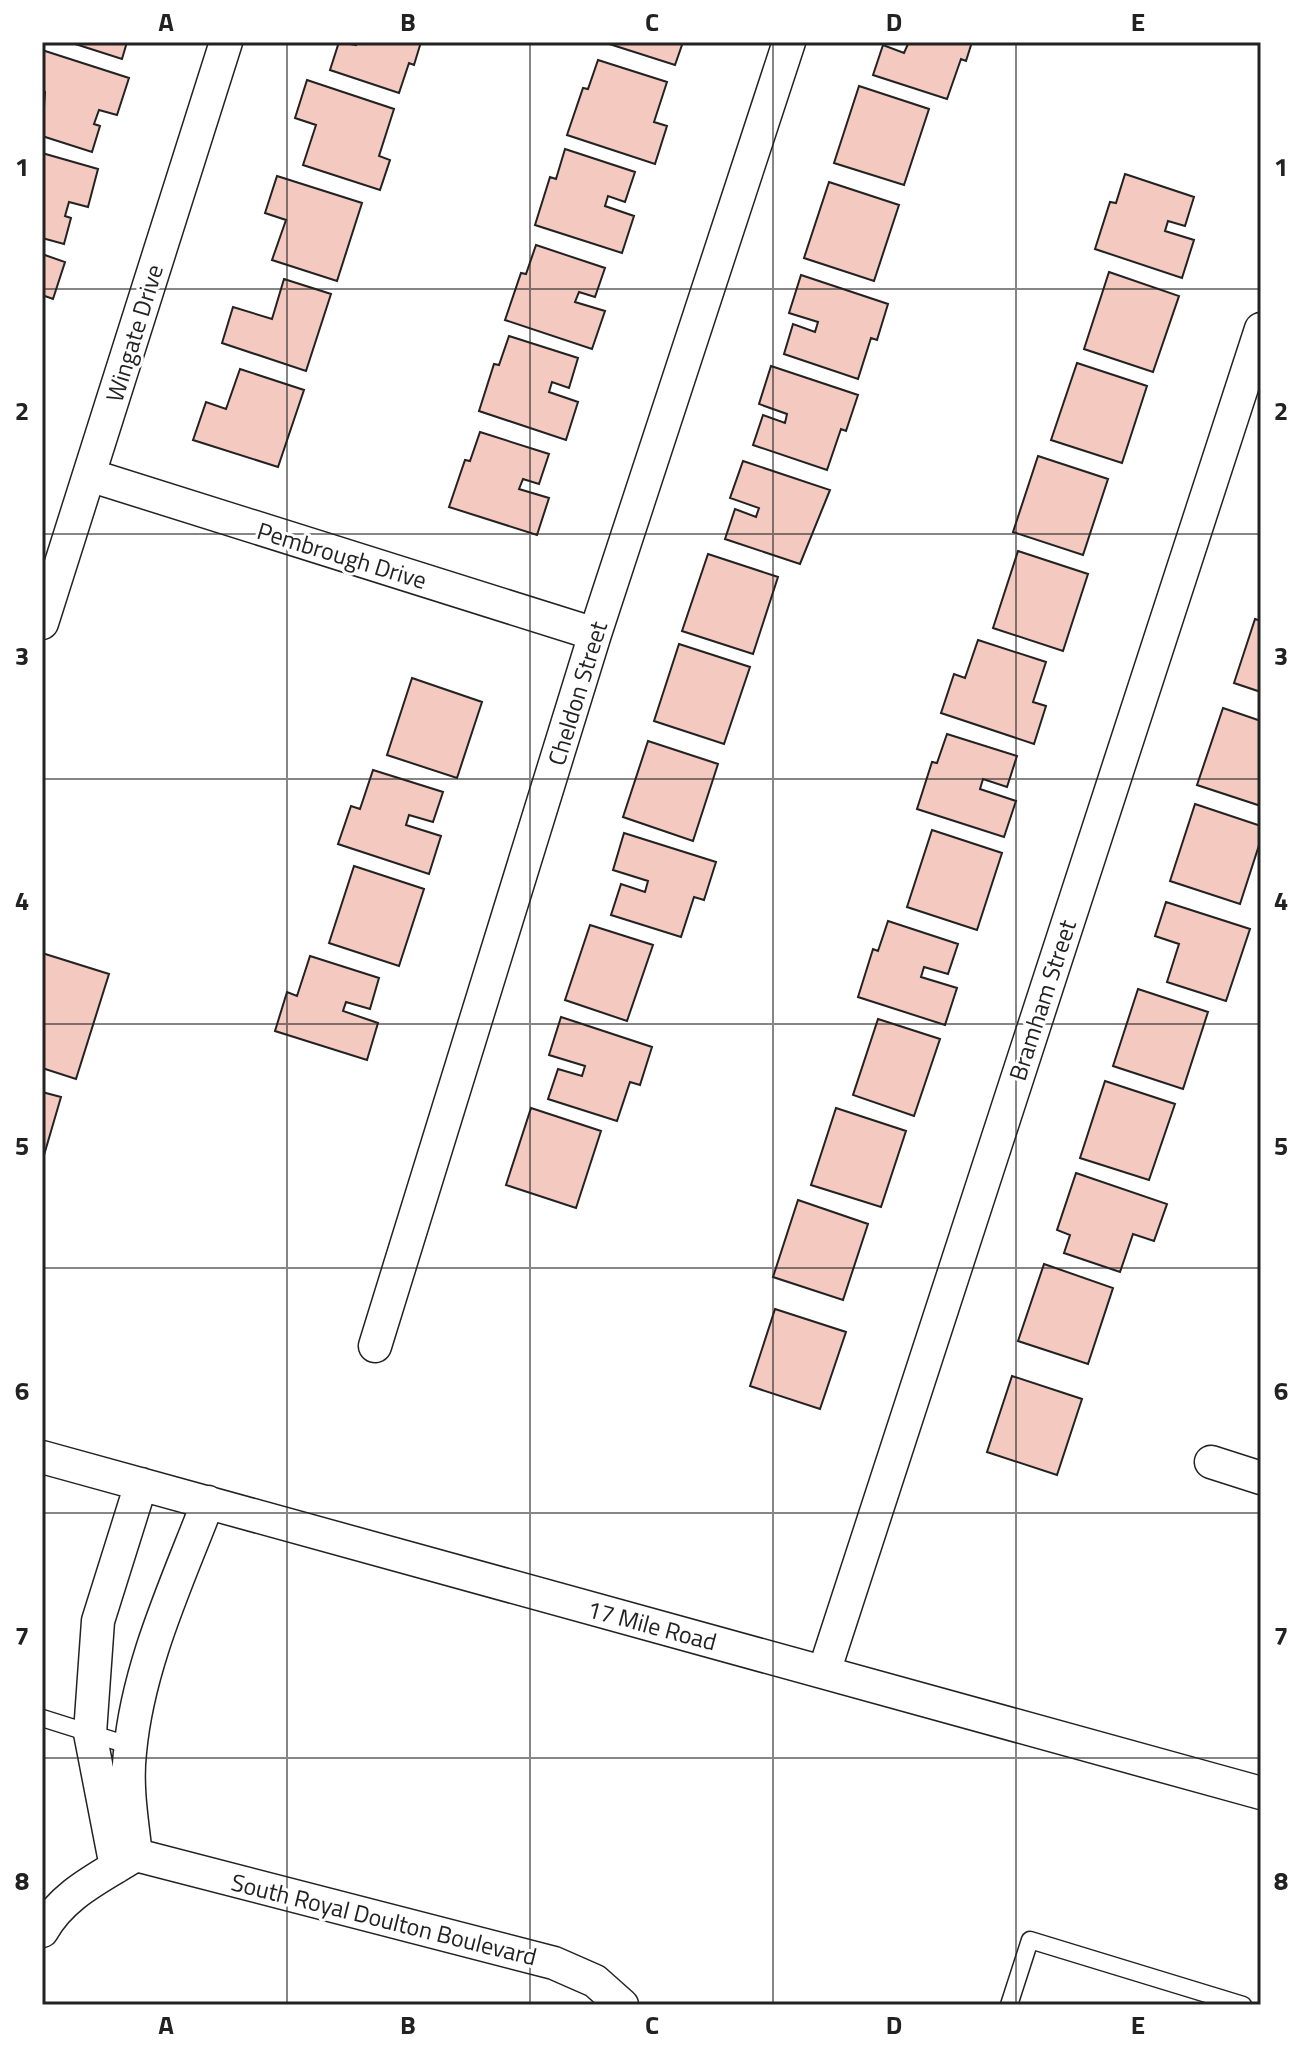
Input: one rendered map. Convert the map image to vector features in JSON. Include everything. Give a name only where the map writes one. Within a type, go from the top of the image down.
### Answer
[{"type":"street","name":"Wingate Drive","points":[[42,623],[226,42]]},
{"type":"street","name":"Cheldon Street","points":[[375,1346],[595,634],[789,42]]},
{"type":"street","name":"Bramham Street","points":[[824,1672],[1261,329]]},
{"type":"street","name":"Pembrough Drive","points":[[89,475],[595,634]]},
{"type":"street","name":"17 Mile Road","points":[[42,1457],[1261,1793]]},
{"type":"street","points":[[1211,1462],[1261,1478]]},
{"type":"street","points":[[126,1861],[90,1733],[98,1621],[141,1484]]},
{"type":"street","points":[[126,1861],[135,1708],[155,1640],[208,1502]]},
{"type":"street","points":[[42,1931],[73,1894],[126,1861]]},
{"type":"street","name":"South Royal Doulton Boulevard","points":[[126,1861],[554,1963],[595,1981],[622,2005]]},
{"type":"lane","points":[[42,1718],[131,1746]]},
{"type":"lane","points":[[1009,2005],[1030,1940],[1243,2005]]},
{"type":"building","points":[[69,42],[127,42],[122,59]]},
{"type":"building","points":[[339,42],[356,45],[357,42],[421,42],[414,65],[409,63],[399,93],[330,70]]},
{"type":"building","points":[[603,42],[683,42],[675,65]]},
{"type":"building","points":[[902,42],[972,42],[966,61],[961,59],[947,99],[873,75],[883,45],[904,53],[908,44]]},
{"type":"building","points":[[42,50],[129,78],[117,115],[99,110],[94,124],[100,126],[92,152],[42,136],[45,92],[42,91]]},
{"type":"building","points":[[598,60],[667,82],[654,122],[667,126],[655,164],[567,135],[583,88],[588,89]]},
{"type":"building","points":[[307,80],[394,109],[379,156],[390,160],[380,190],[303,165],[316,125],[295,118]]},
{"type":"building","points":[[859,86],[929,109],[904,185],[834,163]]},
{"type":"building","points":[[565,149],[635,172],[625,202],[608,196],[605,206],[634,216],[622,253],[535,225],[550,177],[556,179]]},
{"type":"building","points":[[42,153],[98,169],[88,207],[69,202],[65,216],[71,218],[64,244],[42,238]]},
{"type":"building","points":[[1125,174],[1194,197],[1185,226],[1168,221],[1165,231],[1194,240],[1182,278],[1095,249],[1110,202],[1116,203]]},
{"type":"building","points":[[277,176],[362,203],[337,281],[272,260],[286,220],[265,213]]},
{"type":"building","points":[[829,182],[899,205],[874,281],[804,258]]},
{"type":"building","points":[[536,245],[605,268],[595,297],[579,292],[575,302],[605,311],[592,349],[505,320],[521,273],[526,274]]},
{"type":"building","points":[[42,254],[65,262],[53,299],[42,295]]},
{"type":"building","points":[[1109,272],[1179,296],[1153,372],[1084,349]]},
{"type":"building","points":[[801,275],[888,304],[877,340],[871,338],[858,379],[784,354],[793,324],[815,332],[818,322],[789,313]]},
{"type":"building","points":[[284,279],[331,294],[306,371],[222,343],[233,307],[272,319]]},
{"type":"building","points":[[509,336],[578,358],[569,388],[552,382],[549,392],[578,402],[566,440],[479,411],[494,364],[499,365]]},
{"type":"building","points":[[1077,363],[1147,386],[1122,463],[1051,440]]},
{"type":"building","points":[[771,366],[858,395],[846,431],[841,429],[827,470],[753,445],[763,415],[785,423],[787,414],[759,404]]},
{"type":"building","points":[[240,369],[304,390],[278,467],[193,440],[206,402],[226,409]]},
{"type":"building","points":[[480,432],[549,454],[539,484],[523,479],[519,489],[549,498],[537,535],[449,507],[465,460],[470,461]]},
{"type":"building","points":[[1038,456],[1108,479],[1083,555],[1013,532]]},
{"type":"building","points":[[743,461],[830,490],[800,564],[725,539],[735,509],[756,517],[759,508],[730,498]]},
{"type":"building","points":[[1018,551],[1088,574],[1063,651],[993,628]]},
{"type":"building","points":[[708,554],[778,577],[753,654],[682,631]]},
{"type":"building","points":[[1255,619],[1261,621],[1261,692],[1234,683]]},
{"type":"building","points":[[978,640],[1046,662],[1033,702],[1046,706],[1034,744],[941,713],[954,674],[965,678]]},
{"type":"building","points":[[679,644],[750,667],[724,744],[654,721]]},
{"type":"building","points":[[412,678],[482,702],[457,778],[387,755]]},
{"type":"building","points":[[1223,708],[1261,721],[1261,806],[1197,785]]},
{"type":"building","points":[[947,734],[1017,756],[1007,787],[983,779],[980,789],[1016,801],[1004,837],[917,809],[932,762],[937,763]]},
{"type":"building","points":[[648,741],[718,764],[693,841],[623,817]]},
{"type":"building","points":[[373,770],[443,792],[433,822],[409,815],[406,825],[441,836],[429,874],[338,844],[351,806],[360,809]]},
{"type":"building","points":[[1195,804],[1261,826],[1261,839],[1240,904],[1170,881]]},
{"type":"building","points":[[932,830],[1002,853],[977,930],[907,907]]},
{"type":"building","points":[[624,833],[716,862],[704,900],[694,897],[681,937],[611,915],[621,884],[645,892],[648,881],[613,870]]},
{"type":"building","points":[[354,866],[424,889],[399,966],[329,943]]},
{"type":"building","points":[[1166,902],[1250,929],[1226,1001],[1167,982],[1179,944],[1155,936]]},
{"type":"building","points":[[888,921],[958,944],[948,974],[924,967],[921,977],[957,988],[945,1025],[858,997],[873,949],[878,951]]},
{"type":"building","points":[[590,925],[653,945],[627,1021],[565,1000]]},
{"type":"building","points":[[42,953],[109,974],[76,1079],[42,1068]]},
{"type":"building","points":[[310,956],[379,978],[370,1009],[346,1002],[343,1011],[378,1023],[367,1060],[275,1031],[287,992],[297,996]]},
{"type":"building","points":[[1138,989],[1208,1012],[1183,1089],[1113,1066]]},
{"type":"building","points":[[561,1017],[652,1047],[640,1085],[630,1082],[617,1121],[548,1099],[558,1069],[582,1076],[585,1066],[549,1055]]},
{"type":"building","points":[[878,1019],[940,1039],[914,1116],[853,1095]]},
{"type":"building","points":[[1105,1081],[1175,1104],[1149,1180],[1080,1158]]},
{"type":"building","points":[[42,1092],[61,1097],[42,1162]]},
{"type":"building","points":[[531,1108],[601,1131],[576,1208],[506,1185]]},
{"type":"building","points":[[836,1108],[906,1131],[881,1207],[811,1185]]},
{"type":"building","points":[[1076,1173],[1167,1204],[1154,1241],[1133,1234],[1120,1272],[1064,1253],[1070,1235],[1057,1230]]},
{"type":"building","points":[[798,1200],[868,1224],[843,1300],[773,1277]]},
{"type":"building","points":[[1044,1264],[1113,1288],[1088,1364],[1018,1341]]},
{"type":"building","points":[[775,1309],[846,1332],[820,1409],[750,1386]]},
{"type":"building","points":[[1012,1376],[1082,1399],[1057,1475],[987,1452]]}]
